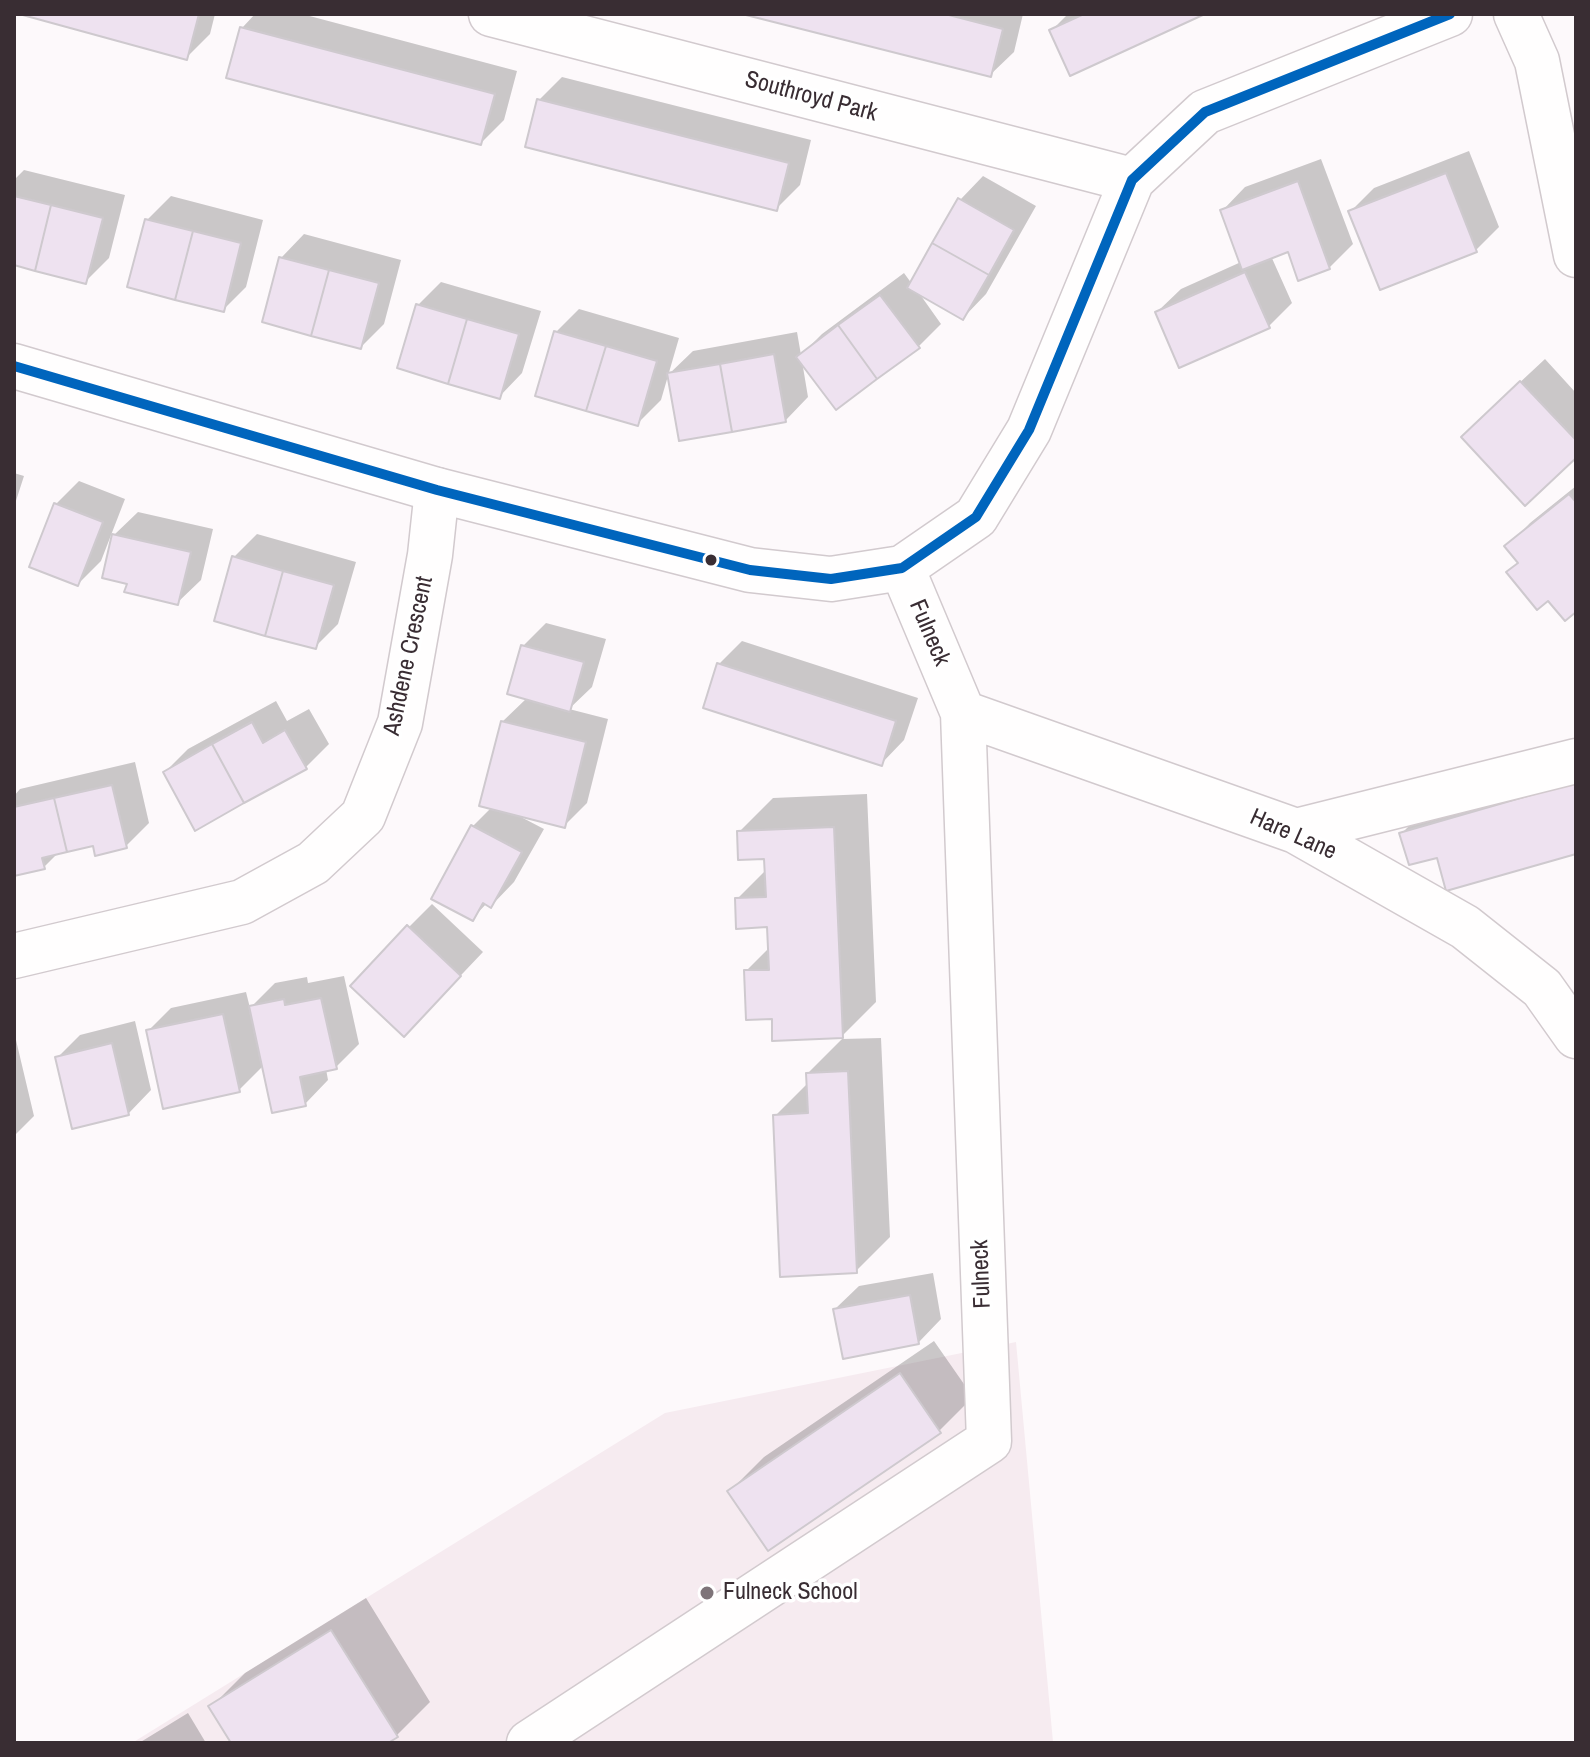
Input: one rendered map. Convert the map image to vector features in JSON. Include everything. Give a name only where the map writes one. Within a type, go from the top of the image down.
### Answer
[{"type":"street","name":"Southroyd Park","points":[[491,14],[1132,180]]},
{"type":"street","points":[[14,366],[437,490],[750,570],[831,579],[902,568],[976,517],[1029,430],[1132,180],[1205,112],[1450,14]]},
{"type":"street","points":[[1516,14],[1537,61],[1576,255]]},
{"type":"street","name":"Ashdene Crescent","points":[[14,956],[242,902],[313,863],[363,816],[400,723],[430,555],[437,490]]},
{"type":"street","name":"Fulneck","points":[[529,1743],[989,1441],[963,713],[902,568]]},
{"type":"street","name":"Hare Lane","points":[[963,713],[1296,831],[1465,927],[1542,988],[1576,1036]]},
{"type":"street","points":[[1296,831],[1576,761]]},
{"type":"shaded area","name":"Fulneck School","points":[[1016,1342],[1051,1743],[132,1743],[665,1413]]},
{"type":"building","points":[[19,14],[199,14],[187,60]]},
{"type":"building","points":[[742,14],[945,14],[1003,29],[991,77]]},
{"type":"building","points":[[1084,14],[1205,14],[1070,76],[1049,30]]},
{"type":"building","points":[[240,27],[495,94],[481,145],[226,78]]},
{"type":"building","points":[[537,99],[789,163],[777,211],[525,147]]},
{"type":"building","points":[[1446,173],[1477,252],[1380,290],[1348,211]]},
{"type":"building","points":[[1298,181],[1330,269],[1298,281],[1288,252],[1242,270],[1220,210]]},
{"type":"building","points":[[14,196],[51,205],[35,271],[14,265]]},
{"type":"building","points":[[958,198],[1014,230],[989,275],[932,243]]},
{"type":"building","points":[[51,205],[103,218],[86,284],[35,271]]},
{"type":"building","points":[[145,219],[193,231],[175,300],[127,287]]},
{"type":"building","points":[[193,231],[241,243],[224,312],[175,300]]},
{"type":"building","points":[[932,243],[989,275],[963,320],[907,288]]},
{"type":"building","points":[[279,257],[329,270],[311,336],[262,322]]},
{"type":"building","points":[[329,270],[379,283],[361,349],[311,336]]},
{"type":"building","points":[[1245,272],[1270,328],[1179,368],[1155,312]]},
{"type":"building","points":[[880,295],[920,348],[877,379],[838,325]]},
{"type":"building","points":[[416,304],[467,319],[448,384],[397,368]]},
{"type":"building","points":[[467,319],[519,334],[500,399],[448,384]]},
{"type":"building","points":[[838,325],[877,379],[836,410],[796,357]]},
{"type":"building","points":[[554,331],[606,346],[586,411],[535,396]]},
{"type":"building","points":[[606,346],[657,361],[638,426],[586,411]]},
{"type":"building","points":[[774,354],[786,422],[732,432],[720,364]]},
{"type":"building","points":[[720,364],[732,432],[679,441],[667,373]]},
{"type":"building","points":[[1520,381],[1576,440],[1576,458],[1525,506],[1461,437]]},
{"type":"building","points":[[1569,494],[1576,502],[1576,612],[1565,621],[1548,601],[1537,610],[1506,572],[1518,563],[1504,546]]},
{"type":"building","points":[[54,503],[103,522],[78,586],[29,567]]},
{"type":"building","points":[[112,534],[191,552],[178,605],[124,592],[127,584],[102,578]]},
{"type":"building","points":[[232,556],[283,571],[265,636],[214,621]]},
{"type":"building","points":[[283,571],[334,585],[316,649],[265,636]]},
{"type":"building","points":[[521,645],[584,662],[570,712],[507,694]]},
{"type":"building","points":[[717,663],[896,721],[882,766],[703,708]]},
{"type":"building","points":[[501,721],[586,742],[565,828],[479,806]]},
{"type":"building","points":[[252,722],[263,743],[285,730],[307,769],[244,803],[212,744]]},
{"type":"building","points":[[212,744],[244,803],[195,831],[163,772]]},
{"type":"building","points":[[1576,782],[1576,854],[1446,891],[1437,858],[1409,865],[1399,833]]},
{"type":"building","points":[[112,785],[127,848],[95,856],[93,846],[67,852],[54,798]]},
{"type":"building","points":[[54,798],[67,852],[42,858],[45,869],[14,876],[14,807]]},
{"type":"building","points":[[471,825],[522,852],[491,908],[483,903],[473,921],[431,899]]},
{"type":"building","points":[[834,827],[843,1038],[772,1041],[772,1019],[746,1020],[744,970],[769,970],[767,927],[736,929],[735,898],[766,897],[764,859],[738,860],[737,831]]},
{"type":"building","points":[[407,925],[461,976],[404,1037],[350,986]]},
{"type":"building","points":[[321,998],[337,1069],[300,1077],[306,1106],[272,1113],[249,1006],[284,999],[285,1005]]},
{"type":"building","points":[[223,1014],[240,1092],[163,1109],[146,1030]]},
{"type":"building","points":[[112,1043],[129,1115],[72,1129],[55,1057]]},
{"type":"building","points":[[848,1071],[857,1273],[780,1277],[773,1115],[808,1113],[806,1073]]},
{"type":"building","points":[[910,1295],[919,1344],[843,1359],[833,1309]]},
{"type":"building","points":[[900,1373],[941,1433],[768,1551],[727,1491]]},
{"type":"building","points":[[331,1630],[398,1737],[388,1743],[231,1743],[208,1706]]},
{"type":"transit line","points":[[14,366],[437,490],[750,570],[831,579],[902,568],[976,517],[1029,430],[1132,180],[1205,112],[1450,14]]},
{"type":"place","name":"Fulneck School","points":[[707,1593]]}]
